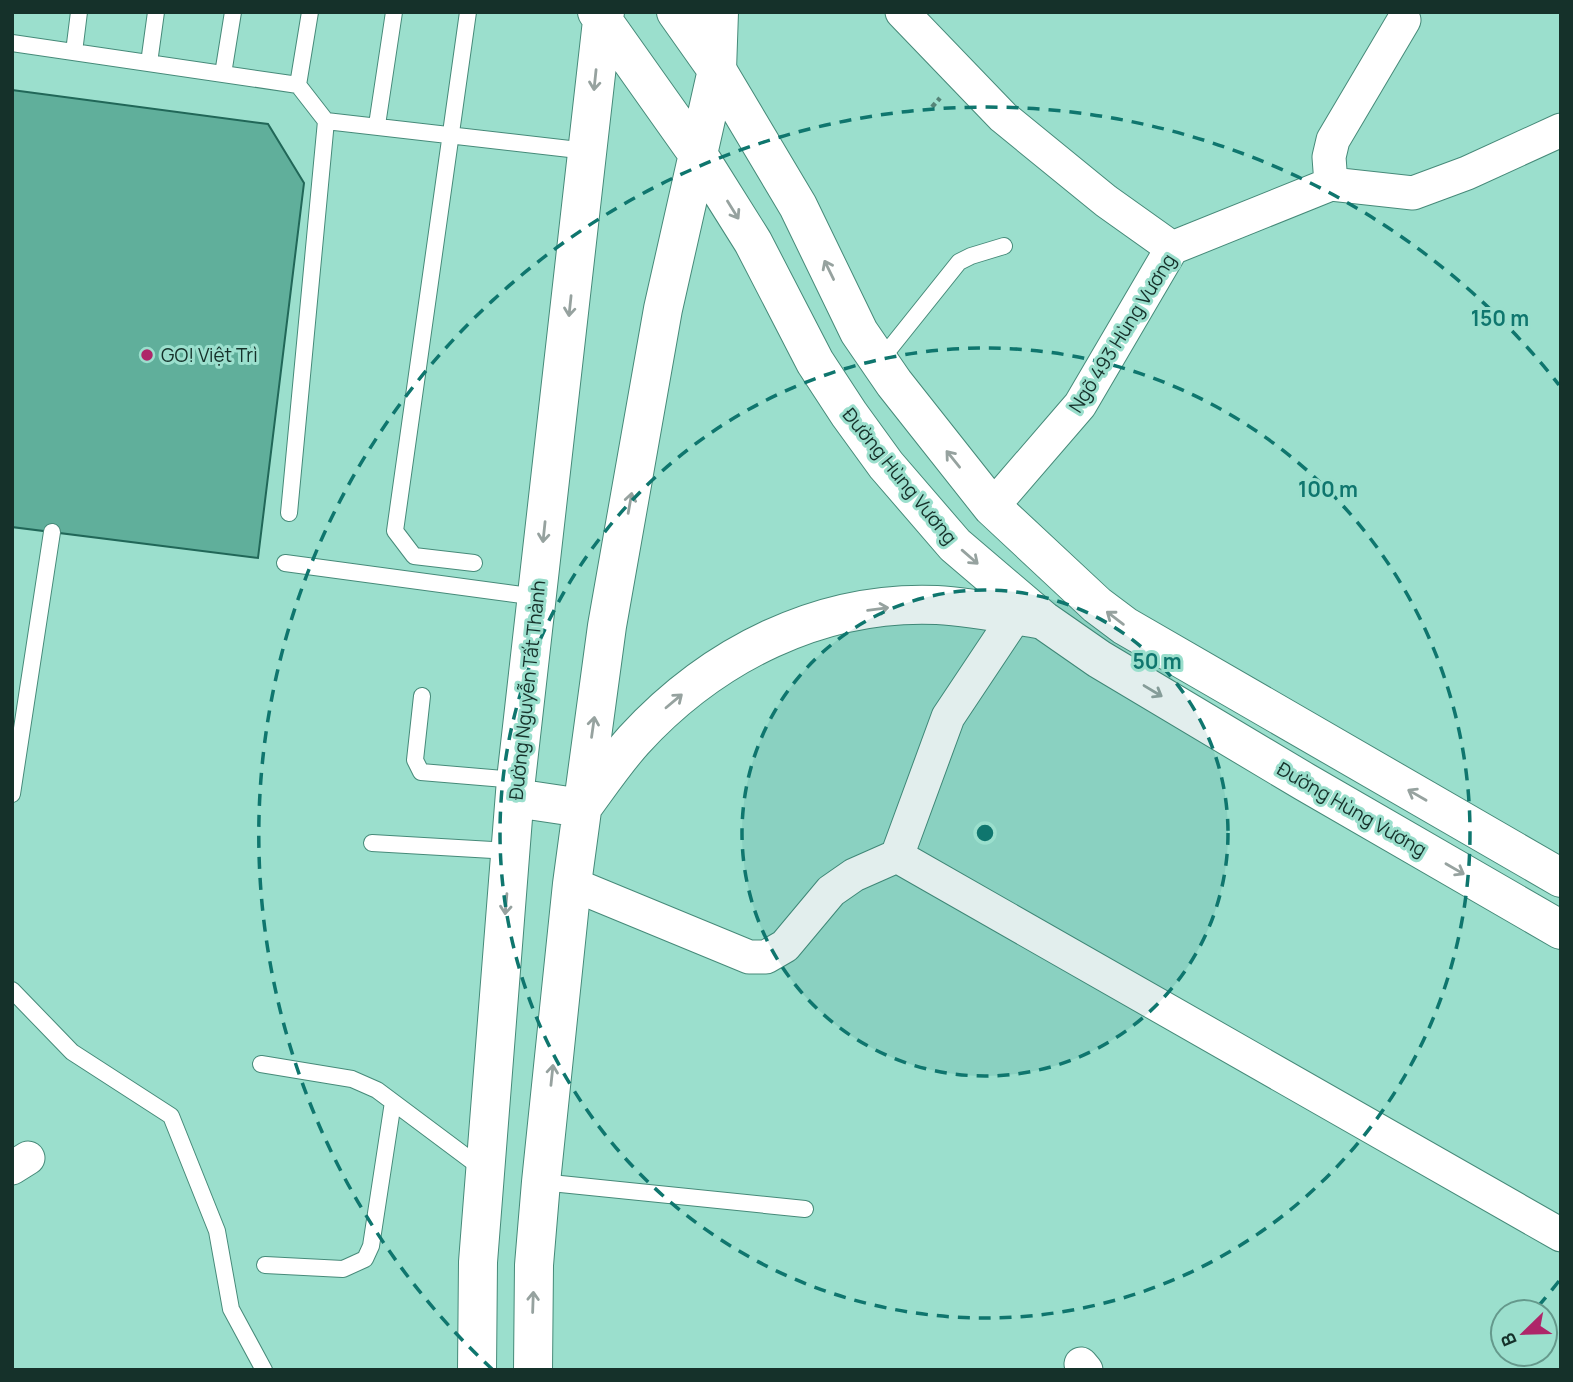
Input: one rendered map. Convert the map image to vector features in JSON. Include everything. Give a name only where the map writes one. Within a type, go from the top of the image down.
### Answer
[{"type":"main road","points":[[676,12],[717,70],[798,206],[859,332],[929,430],[992,507],[1097,605],[1125,626],[1561,878]]},
{"type":"main road","points":[[533,1370],[534,1265],[541,1182],[582,808],[607,626],[663,309],[717,70],[719,12]]},
{"type":"main road","name":"Đường Nguyễn Tất Thành","points":[[477,1370],[478,1262],[515,789],[601,15]]},
{"type":"main road","name":"Đường Hùng Vương","points":[[601,15],[699,156],[753,242],[815,362],[849,414],[886,465],[955,545],[1030,618],[1561,930]]},
{"type":"main road","points":[[582,808],[633,740],[669,705],[732,658],[761,642],[792,628],[825,618],[888,607],[939,605],[1030,618],[1072,581]]},
{"type":"main road","points":[[515,789],[582,808]]},
{"type":"street","points":[[902,12],[1003,117],[1096,193],[1172,248]]},
{"type":"street","points":[[1331,184],[1329,157],[1334,140],[1404,20]]},
{"type":"street","name":"Ngõ 493 Hùng Vương","points":[[992,507],[1080,405],[1172,248],[1331,184],[1413,193],[1467,173],[1561,130]]},
{"type":"street","points":[[572,884],[749,957],[766,957],[785,946],[831,891],[854,875],[897,856],[948,717],[1030,618]]},
{"type":"street","points":[[897,856],[1561,1235]]},
{"type":"lane","points":[[74,52],[79,12]]},
{"type":"lane","points":[[149,63],[156,12]]},
{"type":"lane","points":[[223,74],[233,12]]},
{"type":"lane","points":[[298,85],[310,12]]},
{"type":"lane","points":[[377,125],[394,12]]},
{"type":"lane","points":[[468,12],[395,531],[414,556],[474,564]]},
{"type":"lane","points":[[12,43],[298,85],[326,121],[289,513]]},
{"type":"lane","points":[[326,121],[587,151]]},
{"type":"lane","points":[[879,362],[960,262],[1004,246]]},
{"type":"lane","points":[[12,794],[20,700],[52,532]]},
{"type":"lane","points":[[285,563],[537,597]]},
{"type":"lane","points":[[422,696],[415,760],[421,772],[515,789]]},
{"type":"lane","points":[[372,843],[510,851]]},
{"type":"lane","points":[[12,990],[72,1052],[171,1116],[217,1231],[231,1309],[264,1370]]},
{"type":"lane","points":[[261,1064],[352,1079],[377,1090],[484,1171]]},
{"type":"lane","points":[[265,1265],[343,1269],[365,1259],[371,1246],[393,1102]]},
{"type":"lane","points":[[541,1182],[806,1209]]},
{"type":"building","name":"GO! Việt Trì","points":[[12,90],[268,124],[304,183],[258,558],[12,527]]},
{"type":"place","name":"GO! Việt Trì","points":[[147,355]]}]
